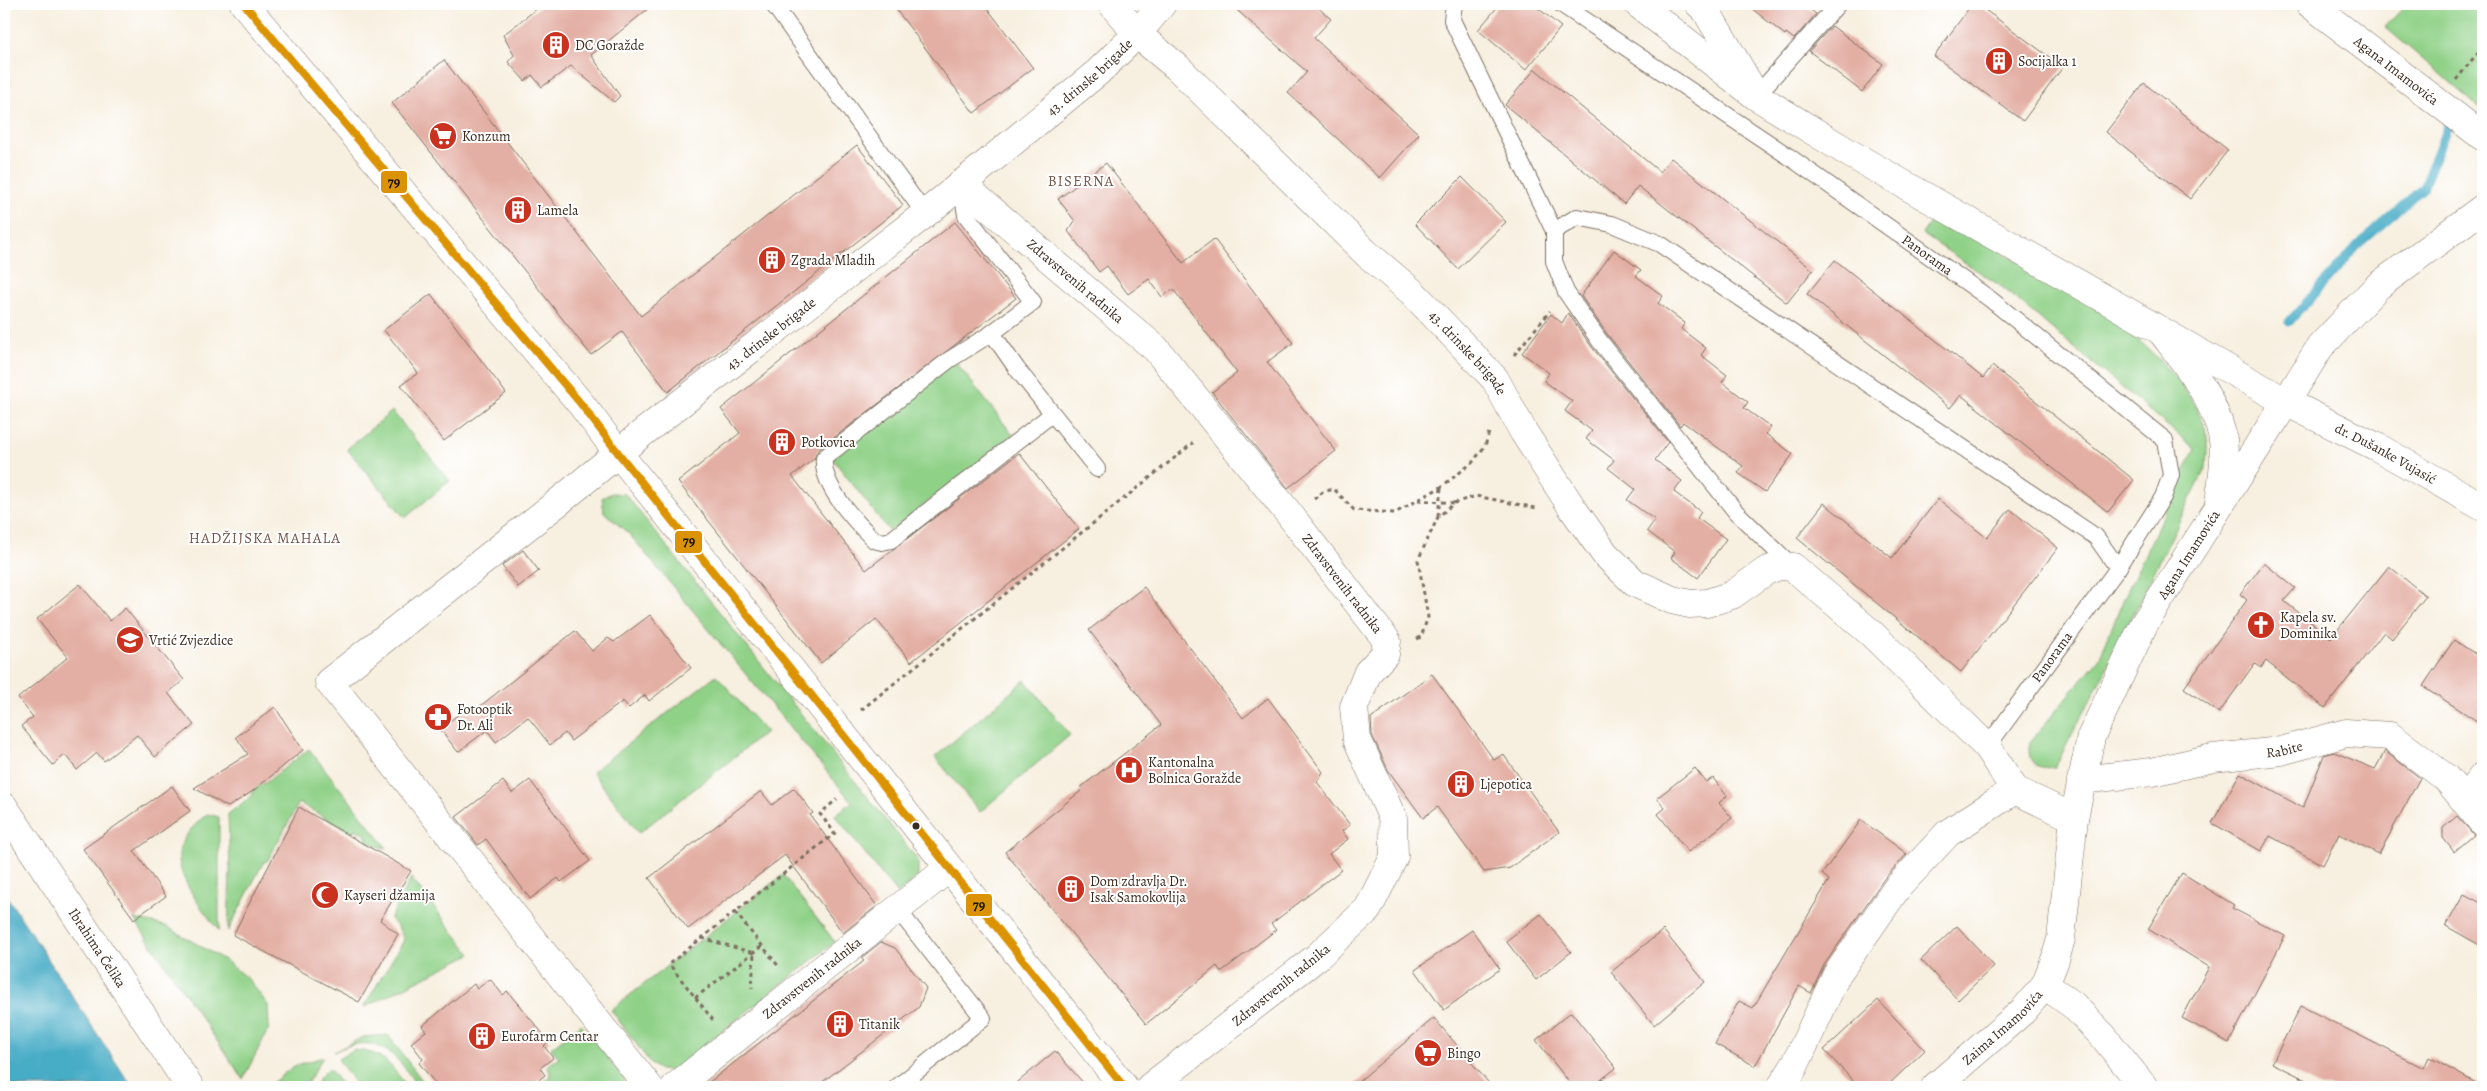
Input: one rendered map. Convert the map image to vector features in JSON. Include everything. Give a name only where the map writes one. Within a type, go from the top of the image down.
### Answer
[{"type":"street","points":[[244,4],[581,404],[618,454],[1124,1087]]},
{"type":"street","name":"43. drinske brigade","points":[[1112,4],[1137,34],[1177,67],[1366,253],[1412,292],[1495,379],[1522,431],[1573,509],[1605,554],[1635,583],[1672,600],[1690,604],[1707,603],[1732,595],[1766,571],[1779,566],[1793,567]]},
{"type":"street","name":"43. drinske brigade","points":[[649,1087],[330,682],[925,214],[1098,72],[1137,34],[1162,4]]},
{"type":"street","name":"dr. Dušanke Vujasić","points":[[1638,4],[1756,96],[1849,153],[2286,402],[2377,447],[2483,507]]},
{"type":"street","points":[[1699,4],[1705,9],[1756,96]]},
{"type":"street","name":"Agana Imamovića","points":[[2310,4],[2483,137]]},
{"type":"street","name":"Zdravstvenih radnika","points":[[960,184],[1156,349],[1286,510],[1387,641],[1385,654],[1368,672],[1354,707],[1357,739],[1393,819],[1394,857],[1368,909],[1317,957],[1150,1087]]},
{"type":"street","name":"Agana Imamovića","points":[[2045,985],[2061,938],[2074,818],[2091,737],[2128,654],[2144,624],[2320,347],[2378,286],[2483,208]]},
{"type":"street","points":[[2162,332],[2193,374],[2212,405],[2222,435],[2224,470],[2218,508]]},
{"type":"street","points":[[1793,567],[1871,633],[1987,747],[2015,790],[2074,818]]},
{"type":"street","name":"Rabite","points":[[2081,780],[2152,772],[2213,758],[2281,751],[2346,733],[2390,736],[2446,778],[2483,823]]},
{"type":"street","points":[[2464,800],[2483,776]]},
{"type":"street","points":[[1781,1087],[1794,1067],[1836,974],[1897,888],[1948,833],[2015,790]]},
{"type":"street","name":"Ibrahima Čelika","points":[[4,807],[190,1087]]},
{"type":"street","name":"Zdravstvenih radnika","points":[[675,1087],[949,868]]},
{"type":"street","points":[[2045,985],[2073,1005],[2103,1036],[2144,1087]]},
{"type":"street","name":"Zaima Imamovića","points":[[1935,1087],[2023,1011],[2045,985]]},
{"type":"lane","points":[[774,4],[925,214]]},
{"type":"lane","name":"Panorama","points":[[1561,4],[1783,153],[1990,299],[2165,440],[2171,475],[2162,497],[2118,568],[1987,747]]},
{"type":"lane","points":[[1756,96],[1838,4]]},
{"type":"lane","points":[[1453,12],[1554,230],[1554,261],[1566,292],[1599,340],[1736,512],[1793,567]]},
{"type":"lane","points":[[960,184],[966,215],[1033,302],[992,333],[948,360],[824,458],[823,469],[830,486],[874,540],[882,542],[891,540],[1052,414]]},
{"type":"lane","points":[[1554,230],[1576,217],[1612,224],[1660,244],[2096,537],[2118,568]]},
{"type":"lane","points":[[992,333],[1017,369],[1097,469]]},
{"type":"lane","points":[[897,1087],[984,1018],[898,910]]},
{"type":"path","points":[[2439,102],[2483,46]]},
{"type":"path","points":[[1522,344],[1566,292]]},
{"type":"path","points":[[838,729],[1217,424]]},
{"type":"path","points":[[1286,510],[1308,504],[1323,492],[1334,489],[1354,510],[1395,513],[1441,487],[1472,463],[1485,446],[1491,428]]},
{"type":"path","points":[[1385,654],[1421,637],[1428,617],[1418,560],[1438,518],[1441,487]]},
{"type":"path","points":[[1418,500],[1454,503],[1476,496],[1528,507],[1573,509]]},
{"type":"path","points":[[1438,518],[1454,503]]},
{"type":"path","points":[[740,1035],[696,998],[669,964],[835,833],[820,814],[837,800]]},
{"type":"path","points":[[735,912],[798,989]]},
{"type":"path","points":[[702,938],[754,952]]},
{"type":"path","points":[[696,998],[762,946]]},
{"type":"path","points":[[740,1035],[754,952]]},
{"type":"green space","points":[[2407,4],[2483,4],[2483,111],[2385,27]]},
{"type":"green space","points":[[1937,213],[2113,318],[2138,339],[2177,380],[2197,408],[2206,433],[2206,467],[2109,664],[2055,767],[2042,767],[2034,763],[2029,755],[2030,742],[2099,659],[2124,598],[2195,449],[2002,287],[1922,234]]},
{"type":"green space","points":[[955,361],[1013,435],[890,532],[832,458]]},
{"type":"green space","points":[[392,411],[450,481],[405,518],[347,449]]},
{"type":"green space","points":[[612,493],[625,494],[918,860],[918,877],[897,894],[835,815],[852,802],[630,535],[604,512],[602,498]]},
{"type":"green space","points":[[716,675],[766,732],[639,833],[592,772]]},
{"type":"green space","points":[[1025,680],[1070,735],[980,812],[935,757]]},
{"type":"green space","points":[[309,749],[387,848],[376,846],[367,841],[365,833],[356,830],[351,832],[299,803],[268,860],[263,863],[228,931],[230,871],[228,814],[253,795],[248,777],[255,774],[264,784]]},
{"type":"green space","points":[[207,814],[219,817],[219,931],[191,892],[185,881],[179,858],[184,838]]},
{"type":"green space","points":[[783,875],[835,942],[672,1071],[660,1070],[651,1064],[611,1010]]},
{"type":"green space","points":[[411,878],[471,954],[363,1008],[404,940],[398,927],[390,919]]},
{"type":"green space","points":[[134,919],[166,926],[226,961],[249,980],[268,1005],[269,1028],[243,1079]]},
{"type":"green space","points":[[581,1024],[630,1087],[537,1087],[549,1078],[550,1072],[547,1066],[559,1058],[551,1048]]},
{"type":"green space","points":[[388,1035],[427,1087],[417,1087],[401,1064],[383,1048],[361,1044],[348,1046],[334,1052],[363,1037]]},
{"type":"green space","points":[[353,1050],[372,1053],[385,1060],[407,1087],[357,1087],[338,1059]]},
{"type":"green space","points":[[323,1057],[305,1087],[267,1087],[294,1066]]},
{"type":"green space","points":[[329,1068],[343,1087],[315,1087],[319,1078]]},
{"type":"water","points":[[4,892],[132,1087],[4,1087]]},
{"type":"building","name":"DC Goražde","points":[[543,4],[654,4],[591,55],[620,96],[614,102],[571,66],[542,87],[532,75],[525,81],[508,62],[514,55],[503,35]]},
{"type":"building","points":[[892,4],[984,4],[1033,68],[974,113]]},
{"type":"building","points":[[1230,4],[1314,4],[1331,19],[1314,38],[1419,134],[1380,178],[1288,93],[1307,72]]},
{"type":"building","points":[[1500,4],[1533,4],[1561,27],[1526,70],[1478,30]]},
{"type":"building","points":[[1746,4],[1803,4],[1816,14],[1794,39],[1786,33],[1785,35]]},
{"type":"building","name":"Socijalka 1","points":[[1972,4],[1977,4],[2063,67],[2023,121],[1934,56]]},
{"type":"building","points":[[1832,26],[1883,64],[1862,92],[1809,51]]},
{"type":"building","points":[[444,60],[641,316],[857,145],[903,205],[668,392],[622,332],[591,355],[392,103]]},
{"type":"building","points":[[1535,69],[1660,172],[1671,158],[1813,270],[1787,303],[1638,186],[1624,204],[1505,105]]},
{"type":"building","points":[[2144,83],[2228,150],[2190,199],[2106,132]]},
{"type":"building","points":[[1106,163],[1183,263],[1214,239],[1293,343],[1267,362],[1336,451],[1288,488],[1212,392],[1237,373],[1173,289],[1162,297],[1149,279],[1128,294],[1107,266],[1099,272],[1068,231],[1075,221],[1058,199]]},
{"type":"building","points":[[1462,177],[1506,222],[1458,269],[1415,224]]},
{"type":"building","name":"Potkovica","points":[[955,222],[1016,298],[818,450],[814,459],[792,476],[866,570],[1019,453],[1079,529],[911,662],[876,619],[821,663],[678,482],[740,433],[721,409]]},
{"type":"building","points":[[1614,250],[1641,270],[1636,276],[1663,296],[1658,303],[1685,323],[1681,329],[1706,348],[1701,355],[1727,375],[1722,382],[1748,402],[1744,408],[1771,427],[1766,434],[1793,454],[1765,492],[1738,473],[1743,466],[1683,422],[1680,426],[1607,334],[1581,296]]},
{"type":"building","points":[[1835,260],[1983,378],[1992,366],[2134,480],[2108,512],[1961,395],[1950,408],[1807,294]]},
{"type":"building","points":[[431,294],[506,393],[444,441],[401,385],[418,373],[384,330]]},
{"type":"building","points":[[1568,313],[1591,346],[1668,442],[1655,460],[1682,481],[1674,492],[1701,512],[1697,518],[1726,539],[1698,578],[1671,558],[1675,552],[1647,531],[1655,520],[1627,500],[1635,489],[1608,468],[1614,460],[1586,439],[1592,431],[1565,411],[1572,401],[1544,381],[1549,373],[1522,353],[1551,314],[1562,323]]},
{"type":"building","points":[[1938,499],[1987,538],[2010,509],[2058,548],[1961,672],[1797,538],[1824,503],[1892,558]]},
{"type":"building","points":[[523,550],[539,571],[518,587],[502,566]]},
{"type":"building","points":[[2264,563],[2295,588],[2284,601],[2331,638],[2389,566],[2426,596],[2392,639],[2384,632],[2325,708],[2266,661],[2261,668],[2255,663],[2219,713],[2184,688],[2247,600],[2240,594]]},
{"type":"building","name":"Vrtić Zvjezdice","points":[[80,584],[110,621],[125,608],[184,680],[168,693],[194,725],[155,757],[137,735],[104,761],[97,753],[77,770],[65,755],[53,765],[21,726],[33,717],[18,698],[68,657],[37,619]]},
{"type":"building","points":[[1144,587],[1243,718],[1268,698],[1323,772],[1317,782],[1350,825],[1342,831],[1348,839],[1329,854],[1341,870],[1271,924],[1276,930],[1221,972],[1217,966],[1146,1024],[1005,852],[1082,790],[1080,788],[1161,725],[1089,630]]},
{"type":"building","points":[[650,615],[691,668],[649,701],[645,695],[629,708],[623,701],[571,741],[565,733],[550,745],[528,717],[496,742],[487,730],[458,752],[440,729],[470,705],[474,711],[575,631],[592,651],[608,638],[614,642]]},
{"type":"building","points":[[2454,640],[2483,659],[2483,725],[2423,686]]},
{"type":"building","name":"Ljepotica","points":[[1432,674],[1494,760],[1503,754],[1559,832],[1510,868],[1484,872],[1437,807],[1423,818],[1388,770],[1372,735],[1371,718]]},
{"type":"building","points":[[275,707],[303,750],[253,791],[228,807],[194,788],[248,754],[236,737]]},
{"type":"building","points":[[2385,751],[2420,778],[2379,854],[2339,834],[2323,865],[2270,836],[2261,851],[2212,823],[2240,773],[2303,808],[2324,755],[2334,752],[2375,769]]},
{"type":"building","points":[[1695,768],[1706,782],[1713,778],[1727,796],[1719,803],[1732,818],[1688,852],[1658,814],[1665,808],[1657,798]]},
{"type":"building","points":[[530,780],[590,861],[561,882],[558,878],[530,899],[486,839],[478,845],[456,817],[503,781],[512,793]]},
{"type":"building","points":[[172,786],[190,811],[134,851],[166,896],[134,919],[83,849]]},
{"type":"building","points":[[794,788],[813,813],[810,815],[877,906],[843,933],[785,855],[688,929],[649,878],[761,791],[772,805]]},
{"type":"building","name":"Kayseri džamija","points":[[299,807],[411,871],[380,920],[398,934],[359,1002],[233,935]]},
{"type":"building","points":[[2457,816],[2474,835],[2454,852],[2443,838],[2443,828]]},
{"type":"building","points":[[1861,820],[1907,854],[1884,879],[1824,965],[1811,993],[1799,986],[1755,1066],[1715,1044],[1739,1001],[1753,1008],[1829,880],[1822,874]]},
{"type":"building","points":[[2182,873],[2234,905],[2232,908],[2285,936],[2229,1043],[2182,1018],[2209,967],[2148,929]]},
{"type":"building","points":[[2464,894],[2483,904],[2483,947],[2446,926]]},
{"type":"building","points":[[1541,914],[1571,952],[1536,980],[1506,941]]},
{"type":"building","points":[[1957,926],[1994,966],[1958,1000],[1921,960]]},
{"type":"building","points":[[1472,930],[1500,969],[1444,1010],[1415,970]]},
{"type":"building","points":[[1663,930],[1705,982],[1654,1025],[1611,972]]},
{"type":"building","name":"Titanik","points":[[881,942],[895,948],[926,988],[919,1007],[816,1087],[703,1087],[864,961],[861,958]]},
{"type":"building","name":"Eurofarm Centar","points":[[490,979],[503,995],[507,991],[549,1041],[544,1046],[553,1058],[540,1068],[545,1075],[530,1087],[438,1087],[419,1063],[423,1059],[411,1043],[426,1031],[422,1026],[474,984],[477,989]]},
{"type":"building","points":[[1878,1000],[1925,1050],[1886,1087],[1859,1087],[1824,1050]]},
{"type":"building","points":[[2301,1006],[2424,1068],[2429,1057],[2483,1087],[2321,1087],[2272,1063]]},
{"type":"building","points":[[1571,1012],[1616,1068],[1592,1087],[1573,1087],[1536,1040]]},
{"type":"building","name":"Bingo","points":[[1434,1018],[1492,1087],[1352,1087]]},
{"type":"building","points":[[1055,1051],[1087,1087],[1012,1087]]},
{"type":"waterway","points":[[2289,322],[2358,245],[2423,188],[2450,120]]},
{"type":"transit line","name":"79","points":[[244,4],[581,404],[1124,1087]]},
{"type":"place","name":"DC Goražde","points":[[556,45]]},
{"type":"place","name":"Socijalka 1","points":[[1999,61]]},
{"type":"place","name":"Konzum","points":[[443,136]]},
{"type":"place","name":"Lamela","points":[[518,210]]},
{"type":"place","name":"Zgrada Mladih","points":[[772,260]]},
{"type":"place","name":"Potkovica","points":[[782,442]]},
{"type":"place","name":"Kapela sv. Dominika","points":[[2261,625]]},
{"type":"place","name":"Vrtić Zvjezdice","points":[[130,640]]},
{"type":"place","name":"Fotooptik Dr. Ali","points":[[438,717]]},
{"type":"place","name":"Kantonalna Bolnica Goražde","points":[[1129,770]]},
{"type":"place","name":"Ljepotica","points":[[1461,784]]},
{"type":"place","name":"Dom zdravlja Dr. Isak Samokovlija","points":[[1071,889]]},
{"type":"place","name":"Kayseri džamija","points":[[325,895]]},
{"type":"place","name":"Titanik","points":[[840,1024]]},
{"type":"place","name":"Eurofarm Centar","points":[[482,1036]]},
{"type":"place","name":"Bingo","points":[[1428,1053]]},
{"type":"district","name":"BISERNA","points":[[1081,181]]},
{"type":"district","name":"HADŽIJSKA MAHALA","points":[[265,538]]}]
